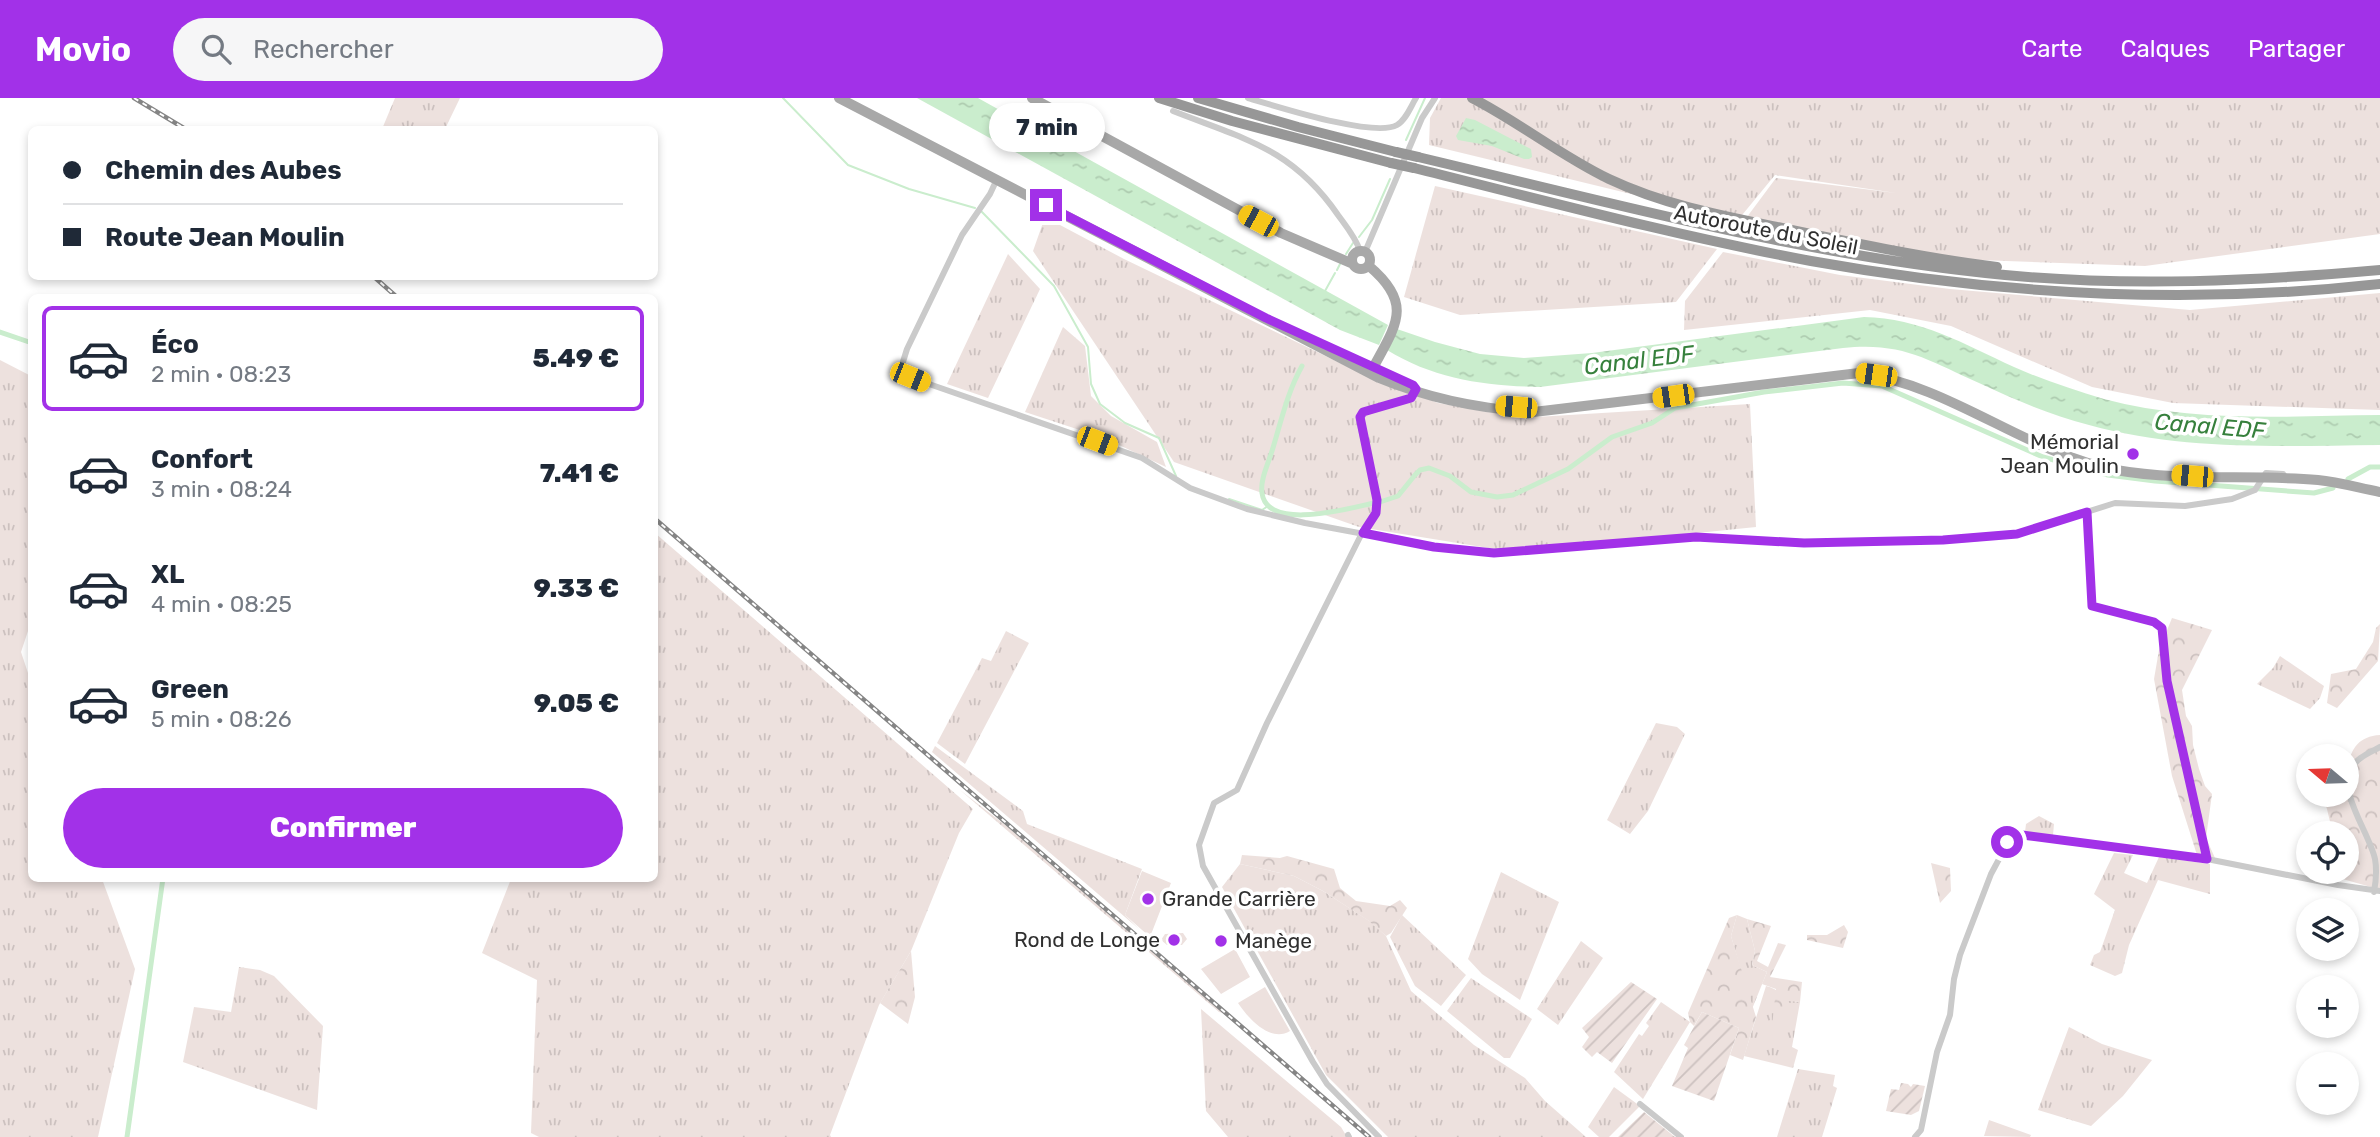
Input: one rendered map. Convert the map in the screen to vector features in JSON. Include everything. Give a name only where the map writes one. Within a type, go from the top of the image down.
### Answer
[{"type":"highway","name":"Autoroute du Soleil","points":[[1159,98],[1231,121],[1393,158],[1814,247],[1925,265],[2005,275],[2082,279],[2248,279],[2380,270]]},
{"type":"highway","name":"Autoroute du Soleil","points":[[1198,98],[1393,158]]},
{"type":"highway","points":[[1472,98],[1585,167],[1621,185],[1670,204],[1899,252],[2072,274],[2082,279]]},
{"type":"highway","name":"Autoroute du Soleil","points":[[1416,163],[1691,236],[1811,261],[1941,281],[2072,293],[2161,296],[2250,294],[2380,285]]},
{"type":"main road","points":[[839,98],[1342,359],[1377,372]]},
{"type":"main road","points":[[1032,98],[1281,233],[1355,257],[1370,258],[1369,266]]},
{"type":"main road","points":[[1355,257],[1362,270],[1369,266]]},
{"type":"main road","points":[[1369,266],[1382,278],[1395,297],[1398,309],[1377,372]]},
{"type":"main road","points":[[1266,318],[1415,389],[1452,402],[1499,410],[1534,412],[1572,409],[1860,373],[1895,379],[2084,461],[2130,471],[2258,485],[2329,482],[2380,492]]},
{"type":"main road","points":[[1415,389],[1496,406],[1572,409]]},
{"type":"street","points":[[1248,98],[1323,119],[1384,129],[1401,123],[1416,98]]},
{"type":"street","points":[[1355,257],[1434,98]]},
{"type":"street","points":[[1173,111],[1255,144],[1290,162],[1320,191],[1358,244],[1355,257]]},
{"type":"street","points":[[996,179],[990,194],[962,235],[907,349],[902,365],[906,373],[929,384],[1142,458],[1191,488],[1218,500],[1281,519],[1434,547],[1494,553],[1696,537],[1804,543],[1943,540],[2017,534],[2115,503],[2199,505],[2232,499],[2258,485]]},
{"type":"street","points":[[1379,1137],[1327,1084],[1312,1062],[1208,875],[1200,859],[1199,848],[1211,807],[1218,800],[1233,794],[1240,784],[1267,723],[1363,533],[1376,513],[1377,500],[1360,417],[1363,412],[1411,398],[1415,389]]},
{"type":"street","points":[[2087,512],[2092,606],[2154,622],[2162,628],[2167,681],[2207,859]]},
{"type":"street","points":[[1915,1137],[1921,1130],[1937,1052],[1950,1015],[1954,979],[1961,955],[1991,874],[2012,835],[2207,859],[2377,891],[2375,859],[2350,797],[2348,781],[2354,764],[2380,747]]},
{"type":"street","points":[[1640,1104],[1681,1137]]},
{"type":"green space","points":[[395,98],[460,98],[446,126],[383,126]]},
{"type":"green space","points":[[1441,98],[2380,98],[2380,234],[2145,266],[1951,259],[1741,225],[1776,178],[1896,193],[1775,175],[1738,220],[1429,145],[1430,118]]},
{"type":"green space","points":[[1435,186],[1717,249],[1676,302],[1460,315],[1404,297]]},
{"type":"green space","points":[[1045,217],[1124,259],[1363,374],[1438,403],[1536,417],[1750,404],[1756,527],[1513,552],[1359,527],[1174,462],[1033,251]]},
{"type":"green space","points":[[1723,252],[1840,275],[1950,289],[2190,310],[2380,293],[2380,410],[2173,403],[2092,387],[1951,326],[1870,310],[1684,330],[1685,301]]},
{"type":"green space","points":[[1008,254],[1040,289],[988,398],[947,384]]},
{"type":"green space","points":[[1063,327],[1085,346],[1091,396],[1111,416],[1157,442],[1166,467],[1104,438],[1025,412]]},
{"type":"green space","points":[[0,360],[28,374],[28,631],[21,652],[28,673],[28,882],[103,882],[135,969],[98,1137],[0,1137]]},
{"type":"green space","points":[[658,536],[973,809],[959,833],[911,951],[879,1005],[831,1137],[539,1137],[531,1133],[537,980],[482,953],[510,882],[658,882]]},
{"type":"green space","points":[[2172,618],[2212,630],[2182,690],[2186,716],[2192,726],[2199,769],[2205,786],[2212,794],[2206,838],[2215,858],[2197,855],[2172,776],[2154,679],[2159,650]]},
{"type":"green space","points":[[2380,624],[2378,661],[2337,708],[2327,703],[2331,674],[2356,669],[2373,642],[2376,628]]},
{"type":"green space","points":[[1006,631],[1029,643],[965,764],[937,743],[982,658],[991,661]]},
{"type":"green space","points":[[2280,656],[2324,686],[2320,698],[2310,709],[2257,684],[2273,668]]},
{"type":"green space","points":[[1656,723],[1677,727],[1685,734],[1648,811],[1630,834],[1607,820]]},
{"type":"green space","points":[[2380,735],[2378,889],[2359,884],[2359,821],[2330,821],[2326,807],[2359,807],[2358,744],[2369,737]]},
{"type":"green space","points":[[935,746],[1023,811],[1027,824],[1142,869],[1125,915],[1139,929],[932,752]]},
{"type":"green space","points":[[960,790],[1009,828],[1223,1013],[1219,1012]]},
{"type":"green space","points":[[2039,816],[2054,824],[2053,835],[2025,832],[2026,824]]},
{"type":"green space","points":[[2114,853],[2133,855],[2124,873],[2147,883],[2159,857],[2210,864],[2210,894],[2158,880],[2129,945],[2122,973],[2115,976],[2090,965],[2094,955],[2100,952],[2115,910],[2094,894]]},
{"type":"green space","points":[[1242,855],[1280,858],[1287,856],[1334,869],[1340,888],[1356,901],[1390,906],[1400,900],[1407,908],[1391,933],[1386,936],[1369,921],[1323,891],[1294,876],[1240,864]]},
{"type":"green space","points":[[1931,863],[1950,868],[1951,891],[1940,903]]},
{"type":"green space","points":[[1240,864],[1294,876],[1371,922],[1386,936],[1411,991],[1474,1045],[1525,1078],[1545,1101],[1586,1137],[1388,1137],[1326,1075],[1222,887]]},
{"type":"green space","name":"Grande Carrière","points":[[1142,871],[1171,883],[1150,937],[1125,915]]},
{"type":"green space","points":[[1501,872],[1559,902],[1520,1000],[1482,974],[1468,959]]},
{"type":"green space","points":[[1402,915],[1466,975],[1441,1006],[1415,986],[1390,937]]},
{"type":"green space","points":[[1737,915],[1747,919],[1755,951],[1752,965],[1767,972],[1752,1009],[1731,936]]},
{"type":"green space","points":[[1737,915],[1731,936],[1756,1017],[1743,1060],[1730,1055],[1739,1028],[1702,1012],[1694,1026],[1688,1013],[1729,918]]},
{"type":"green space","points":[[1747,919],[1771,926],[1757,961],[1768,967],[1778,943],[1786,945],[1770,977],[1802,982],[1800,1002],[1788,1001],[1783,1027],[1772,1026],[1776,989],[1762,984],[1767,972],[1752,965],[1755,951]]},
{"type":"green space","points":[[1844,925],[1848,932],[1843,948],[1807,940],[1807,935],[1827,935]]},
{"type":"green space","name":"Rond de Longe","points":[[1183,933],[1187,939],[1182,945],[1167,945],[1161,940],[1165,934]]},
{"type":"green space","points":[[1581,941],[1603,958],[1558,1025],[1537,1009]]},
{"type":"green space","points":[[1235,949],[1250,977],[1221,994],[1201,969]]},
{"type":"green space","points":[[911,951],[915,997],[908,1024],[880,1003]]},
{"type":"green space","points":[[239,967],[260,970],[274,976],[323,1026],[317,1110],[183,1062],[194,1007],[231,1012]]},
{"type":"green space","points":[[1471,978],[1532,1019],[1510,1058],[1504,1058],[1447,1011]]},
{"type":"green space","points":[[1631,982],[1657,999],[1612,1063],[1597,1052],[1592,1057],[1582,1047],[1589,1037],[1582,1028]]},
{"type":"green space","points":[[1766,986],[1800,1002],[1792,1047],[1798,1050],[1793,1068],[1744,1056]]},
{"type":"green space","points":[[1265,987],[1290,1031],[1275,1034],[1267,1031],[1254,1022],[1238,1003]]},
{"type":"green space","points":[[1661,1002],[1690,1022],[1643,1099],[1614,1072],[1639,1034],[1642,1036],[1649,1026],[1646,1023]]},
{"type":"green space","points":[[1201,1009],[1341,1127],[1347,1137],[1228,1137],[1206,1111]]},
{"type":"green space","points":[[1702,1012],[1739,1028],[1714,1101],[1672,1086],[1688,1048],[1684,1045]]},
{"type":"green space","points":[[2069,1027],[2102,1044],[2152,1060],[2123,1096],[2091,1126],[2038,1110]]},
{"type":"green space","points":[[1798,1069],[1835,1075],[1833,1086],[1837,1088],[1822,1137],[1777,1137]]},
{"type":"green space","points":[[1901,1083],[1911,1087],[1913,1084],[1925,1086],[1919,1111],[1911,1115],[1886,1111],[1891,1089],[1899,1090]]},
{"type":"green space","points":[[1614,1087],[1640,1106],[1609,1137],[1599,1137],[1588,1127]]},
{"type":"green space","points":[[1644,1112],[1675,1137],[1618,1137]]},
{"type":"green space","points":[[1989,1120],[2031,1135],[1984,1136]]},
{"type":"water","points":[[917,98],[978,98],[1388,325],[1379,345],[1340,330]]},
{"type":"water","points":[[1466,118],[1531,149],[1532,157],[1524,159],[1492,146],[1458,140],[1456,136]]},
{"type":"water","name":"Canal EDF","points":[[1864,317],[1884,318],[1923,327],[2047,380],[2138,407],[2207,415],[2380,415],[2380,445],[2233,445],[2125,433],[2047,412],[1929,360],[1899,350],[1882,348],[1843,348],[1540,387],[1460,379],[1423,368],[1387,350],[1397,329],[1480,354],[1524,358],[1592,353]]},
{"type":"waterway","points":[[783,98],[848,165],[909,189],[975,208]]},
{"type":"waterway","points":[[1406,140],[1425,98]]},
{"type":"waterway","points":[[1359,237],[1372,220],[1390,179]]},
{"type":"waterway","points":[[981,211],[1054,286],[1088,347],[1091,384],[1100,404],[1125,423],[1159,438],[1176,476]]},
{"type":"waterway","points":[[1346,254],[1353,243]]},
{"type":"waterway","points":[[1337,270],[1340,264]]},
{"type":"waterway","points":[[1325,291],[1335,273]]},
{"type":"waterway","points":[[0,332],[28,342]]},
{"type":"waterway","points":[[1302,366],[1288,397],[1263,477],[1262,493],[1267,505],[1278,512],[1293,515],[1329,512],[1374,503]]},
{"type":"waterway","points":[[1380,502],[1398,496],[1420,470],[1429,468],[1450,476],[1471,492],[1497,497],[1513,495],[1568,469],[1612,437],[1652,423],[1675,408],[1764,392],[1843,383],[1882,386],[2043,457],[2108,475],[2314,493],[2333,488]]},
{"type":"waterway","points":[[2348,479],[2370,467],[2380,467]]},
{"type":"waterway","points":[[1229,499],[1262,510],[1268,506]]},
{"type":"waterway","points":[[127,1137],[162,882]]},
{"type":"railway","points":[[134,98],[180,126]]},
{"type":"railway","points":[[378,280],[393,294]]},
{"type":"railway","points":[[658,521],[1369,1137]]},
{"type":"place","name":"Mémorial Jean Moulin","points":[[2133,454]]},
{"type":"place","name":"Grande Carrière","points":[[1148,899]]},
{"type":"place","name":"Rond de Longe","points":[[1174,940]]},
{"type":"place","name":"Manège","points":[[1221,941]]},
{"type":"route","points":[[1046,205],[1266,318],[1413,385],[1416,389],[1411,398],[1361,414],[1360,425],[1377,500],[1376,513],[1363,533],[1434,547],[1494,553],[1696,537],[1804,543],[1943,540],[2017,534],[2087,512],[2092,606],[2154,622],[2162,628],[2167,681],[2207,859],[2022,835],[2012,835],[2007,842]]}]
